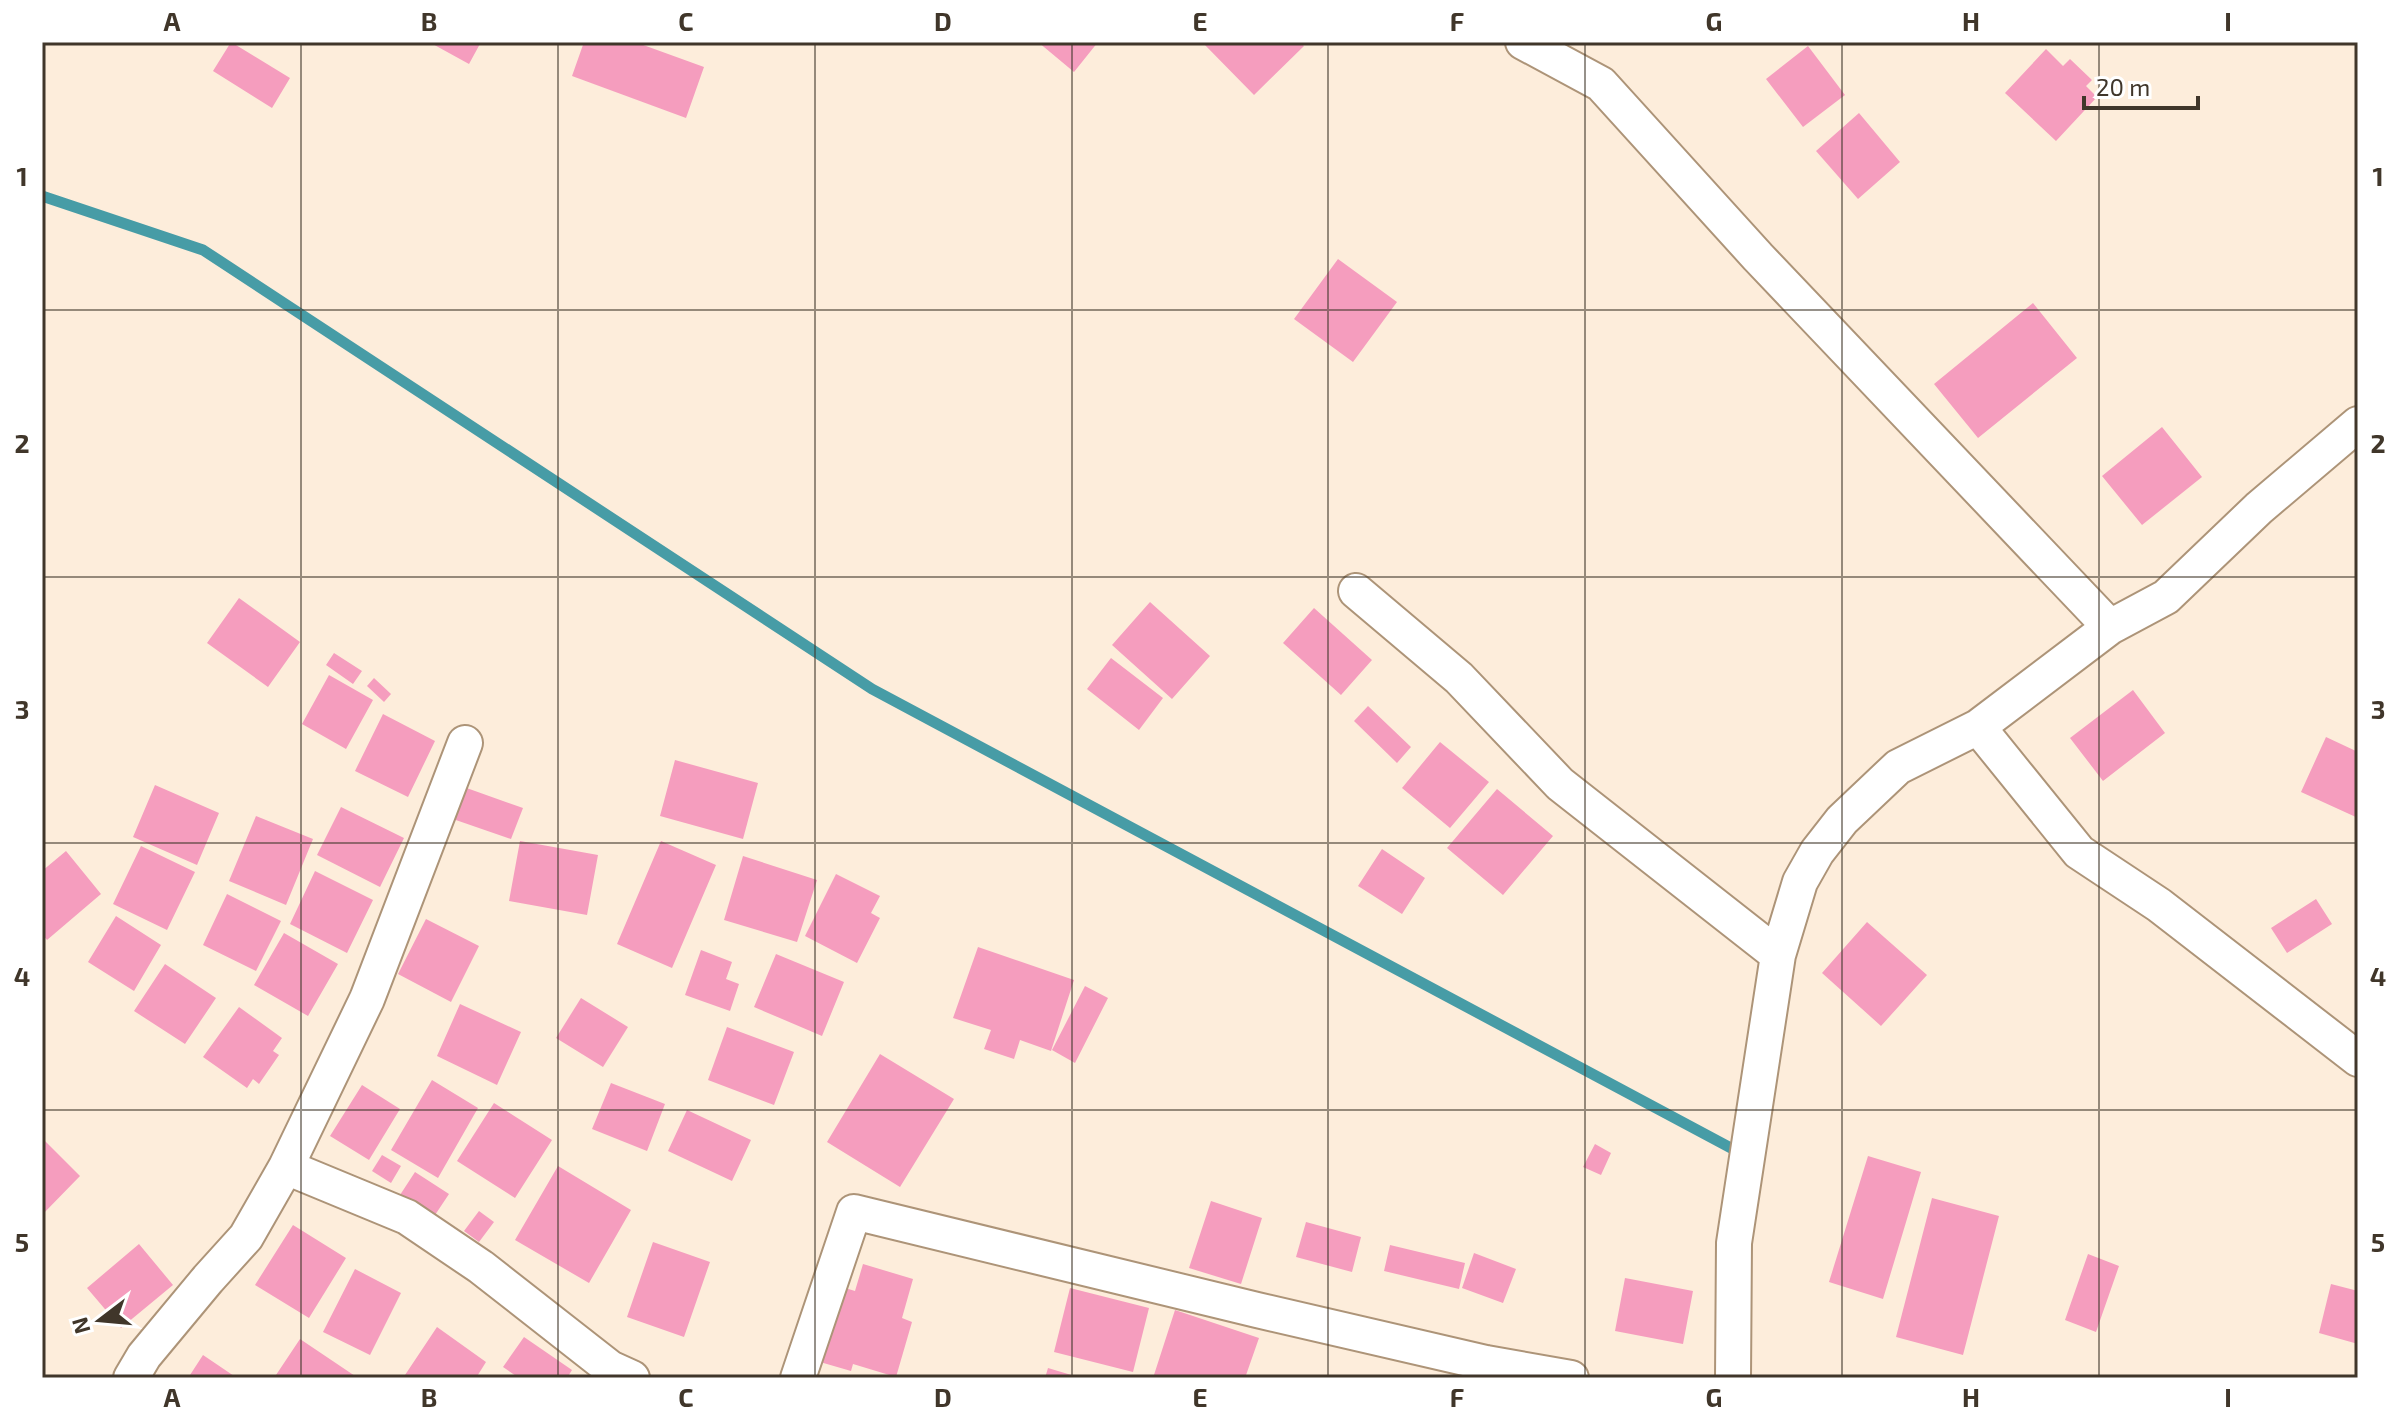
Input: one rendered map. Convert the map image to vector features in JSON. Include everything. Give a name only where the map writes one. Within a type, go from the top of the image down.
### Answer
[{"type":"street","points":[[1523,42],[1601,84],[1758,257],[2110,627]]},
{"type":"street","points":[[1733,1378],[1734,1243],[1778,955],[1800,882],[1817,852],[1842,820],[1898,767],[1978,727],[2110,627],[2166,597],[2259,508],[2358,424]]},
{"type":"street","points":[[1356,591],[1459,678],[1560,784],[1778,955]]},
{"type":"street","points":[[1978,727],[2079,852],[2159,905],[2358,1059]]},
{"type":"street","points":[[131,1378],[144,1356],[246,1237],[286,1167],[367,999],[465,743]]},
{"type":"street","points":[[286,1167],[407,1217],[481,1267],[610,1368],[632,1378]]},
{"type":"street","points":[[798,1378],[854,1212],[1257,1310],[1486,1363],[1571,1378]]},
{"type":"building","points":[[231,42],[290,78],[272,108],[213,71]]},
{"type":"building","points":[[429,42],[481,42],[469,64]]},
{"type":"building","points":[[584,42],[635,42],[704,67],[686,118],[572,76]]},
{"type":"building","points":[[1038,42],[1098,42],[1074,72]]},
{"type":"building","points":[[1202,42],[1300,42],[1304,46],[1254,95]]},
{"type":"building","points":[[1808,46],[1845,95],[1803,127],[1766,79]]},
{"type":"building","points":[[2046,49],[2063,66],[2070,59],[2092,80],[2086,86],[2097,97],[2056,141],[2005,93]]},
{"type":"building","points":[[1859,113],[1900,162],[1858,199],[1816,151]]},
{"type":"building","points":[[1338,259],[1397,302],[1353,362],[1294,319]]},
{"type":"building","points":[[2033,303],[2077,358],[1978,438],[1934,384]]},
{"type":"building","points":[[2162,427],[2202,477],[2142,525],[2102,476]]},
{"type":"building","points":[[239,598],[300,642],[268,687],[207,643]]},
{"type":"building","points":[[1150,602],[1210,656],[1172,699],[1112,645]]},
{"type":"building","points":[[1314,608],[1372,660],[1341,695],[1283,643]]},
{"type":"building","points":[[334,653],[362,671],[353,684],[326,665]]},
{"type":"building","points":[[1111,658],[1163,698],[1139,730],[1087,689]]},
{"type":"building","points":[[329,675],[373,700],[346,749],[302,724]]},
{"type":"building","points":[[374,678],[391,694],[384,702],[367,686]]},
{"type":"building","points":[[2133,690],[2165,733],[2103,781],[2070,738]]},
{"type":"building","points":[[1368,706],[1411,747],[1397,763],[1354,721]]},
{"type":"building","points":[[383,714],[435,741],[408,797],[355,771]]},
{"type":"building","points":[[2326,737],[2358,752],[2358,818],[2301,792]]},
{"type":"building","points":[[1440,742],[1489,782],[1450,828],[1402,788]]},
{"type":"building","points":[[675,760],[758,783],[743,839],[660,816]]},
{"type":"building","points":[[155,785],[219,813],[197,865],[133,837]]},
{"type":"building","points":[[461,786],[523,808],[511,839],[450,818]]},
{"type":"building","points":[[1497,789],[1553,836],[1503,895],[1447,848]]},
{"type":"building","points":[[341,807],[404,838],[380,887],[317,855]]},
{"type":"building","points":[[256,816],[313,839],[286,905],[229,881]]},
{"type":"building","points":[[520,841],[598,855],[587,915],[509,901]]},
{"type":"building","points":[[661,841],[716,865],[672,968],[617,944]]},
{"type":"building","points":[[141,846],[195,872],[167,930],[113,904]]},
{"type":"building","points":[[1382,849],[1425,878],[1402,914],[1358,886]]},
{"type":"building","points":[[66,851],[101,894],[47,940],[42,934],[42,871]]},
{"type":"building","points":[[743,856],[817,880],[797,942],[724,920]]},
{"type":"building","points":[[315,871],[373,900],[347,953],[290,924]]},
{"type":"building","points":[[836,874],[880,896],[871,913],[880,918],[857,963],[805,936]]},
{"type":"building","points":[[227,894],[281,921],[256,971],[203,945]]},
{"type":"building","points":[[2316,899],[2332,924],[2287,953],[2271,928]]},
{"type":"building","points":[[116,916],[161,945],[134,991],[88,962]]},
{"type":"building","points":[[426,919],[479,946],[451,1002],[398,974]]},
{"type":"building","points":[[1867,922],[1927,975],[1881,1026],[1822,973]]},
{"type":"building","points":[[284,933],[338,964],[308,1016],[254,985]]},
{"type":"building","points":[[978,947],[1074,980],[1051,1051],[1020,1040],[1014,1059],[984,1049],[991,1030],[953,1018]]},
{"type":"building","points":[[701,950],[732,962],[726,979],[739,984],[730,1011],[685,995]]},
{"type":"building","points":[[776,954],[844,982],[822,1036],[754,1007]]},
{"type":"building","points":[[165,964],[216,998],[185,1044],[134,1011]]},
{"type":"building","points":[[1085,986],[1108,998],[1075,1063],[1052,1050]]},
{"type":"building","points":[[581,998],[628,1027],[603,1067],[556,1038]]},
{"type":"building","points":[[460,1004],[521,1032],[497,1085],[437,1056]]},
{"type":"building","points":[[239,1007],[282,1038],[273,1051],[279,1055],[259,1084],[253,1079],[247,1088],[203,1057]]},
{"type":"building","points":[[727,1027],[794,1052],[774,1105],[708,1080]]},
{"type":"building","points":[[880,1054],[954,1099],[900,1187],[827,1142]]},
{"type":"building","points":[[432,1080],[478,1108],[438,1178],[391,1150]]},
{"type":"building","points":[[611,1083],[665,1104],[647,1151],[592,1129]]},
{"type":"building","points":[[362,1085],[400,1109],[369,1160],[330,1136]]},
{"type":"building","points":[[494,1103],[552,1140],[515,1198],[457,1161]]},
{"type":"building","points":[[687,1110],[751,1140],[732,1181],[668,1151]]},
{"type":"building","points":[[42,1138],[80,1176],[42,1215]]},
{"type":"building","points":[[1595,1144],[1611,1153],[1601,1175],[1583,1167]]},
{"type":"building","points":[[382,1155],[401,1166],[391,1183],[372,1171]]},
{"type":"building","points":[[1868,1156],[1921,1172],[1883,1299],[1829,1282]]},
{"type":"building","points":[[558,1166],[631,1210],[589,1283],[515,1240]]},
{"type":"building","points":[[415,1172],[449,1194],[433,1218],[400,1195]]},
{"type":"building","points":[[1932,1198],[1999,1216],[1963,1355],[1896,1337]]},
{"type":"building","points":[[1211,1201],[1262,1218],[1241,1284],[1189,1268]]},
{"type":"building","points":[[479,1211],[494,1222],[479,1242],[464,1231]]},
{"type":"building","points":[[1306,1222],[1361,1237],[1352,1272],[1296,1257]]},
{"type":"building","points":[[293,1225],[346,1258],[309,1318],[255,1285]]},
{"type":"building","points":[[653,1242],[710,1262],[684,1337],[627,1317]]},
{"type":"building","points":[[139,1244],[173,1285],[121,1328],[87,1288]]},
{"type":"building","points":[[1390,1245],[1465,1263],[1459,1289],[1384,1271]]},
{"type":"building","points":[[1474,1253],[1516,1269],[1503,1303],[1462,1288]]},
{"type":"building","points":[[2088,1254],[2119,1266],[2096,1332],[2065,1320]]},
{"type":"building","points":[[863,1264],[913,1279],[902,1318],[912,1322],[896,1377],[853,1364],[851,1371],[820,1362],[842,1287],[855,1291]]},
{"type":"building","points":[[355,1269],[401,1293],[370,1355],[323,1332]]},
{"type":"building","points":[[1625,1278],[1693,1291],[1683,1344],[1615,1331]]},
{"type":"building","points":[[2331,1284],[2358,1291],[2358,1344],[2319,1333]]},
{"type":"building","points":[[1070,1288],[1149,1308],[1133,1372],[1054,1352]]},
{"type":"building","points":[[1175,1310],[1259,1338],[1245,1378],[1153,1378]]},
{"type":"building","points":[[437,1327],[486,1362],[476,1378],[403,1378]]},
{"type":"building","points":[[524,1337],[572,1370],[567,1378],[519,1378],[503,1367]]},
{"type":"building","points":[[300,1339],[358,1378],[274,1378]]},
{"type":"building","points":[[203,1355],[237,1378],[195,1378],[190,1375]]},
{"type":"building","points":[[1048,1368],[1078,1377],[1078,1378],[1045,1378]]},
{"type":"waterway","points":[[42,196],[203,250],[872,689],[1744,1155]]}]
